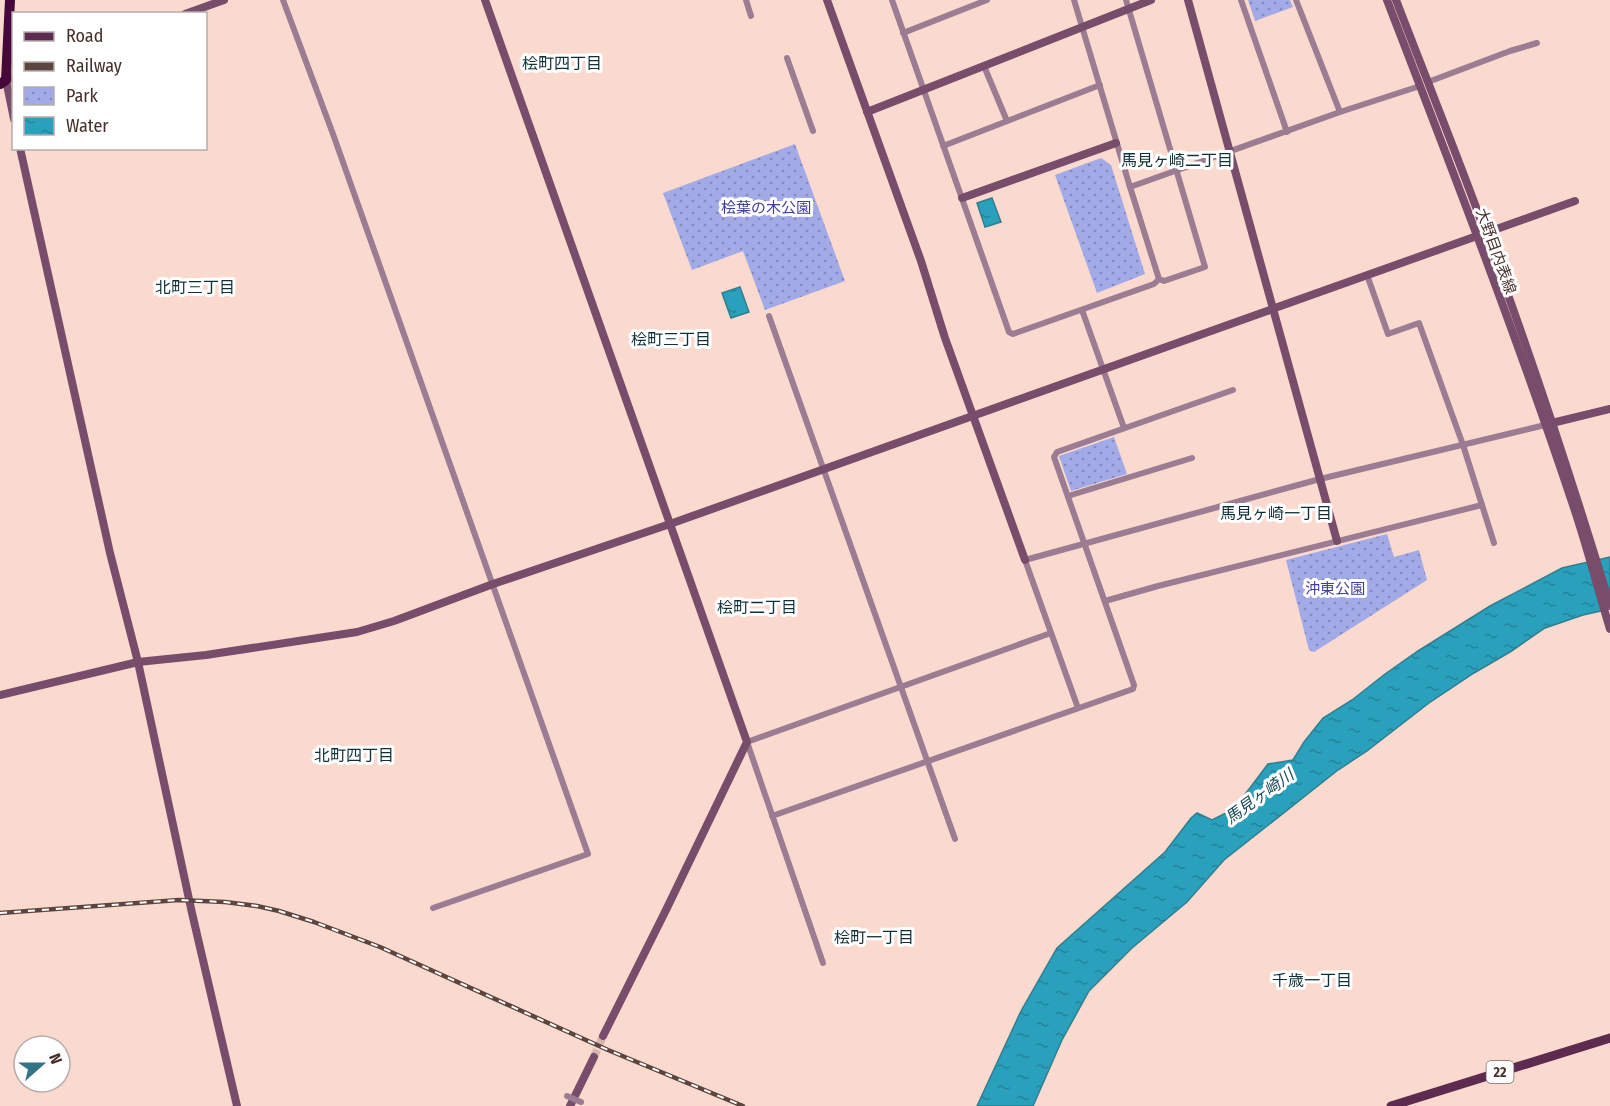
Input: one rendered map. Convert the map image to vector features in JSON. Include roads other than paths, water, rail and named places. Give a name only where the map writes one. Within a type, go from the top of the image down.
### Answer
[{"type":"highway","points":[[6,81],[10,0]]},
{"type":"main road","name":"22","points":[[1391,1106],[1610,1038]]},
{"type":"street","points":[[191,12],[224,0]]},
{"type":"street","points":[[283,0],[311,73],[588,854],[433,908]]},
{"type":"street","points":[[485,0],[823,963]]},
{"type":"street","points":[[746,0],[751,16]]},
{"type":"street","points":[[827,0],[1078,708]]},
{"type":"street","points":[[892,0],[1009,332],[1013,334],[1083,310],[1154,284],[1159,279]]},
{"type":"street","points":[[903,33],[987,0]]},
{"type":"street","points":[[1074,0],[1159,279]]},
{"type":"street","points":[[867,112],[1083,26],[1128,4],[1151,0]]},
{"type":"street","points":[[1188,0],[1336,541]]},
{"type":"street","points":[[1241,0],[1287,132]]},
{"type":"street","points":[[1296,0],[1340,112]]},
{"type":"street","name":"大野目内表線","points":[[1387,0],[1486,233],[1578,511]]},
{"type":"street","name":"大野目内表線","points":[[1396,0],[1477,237],[1549,424]]},
{"type":"street","points":[[1128,4],[1205,267],[1164,281],[1159,279]]},
{"type":"street","points":[[1130,187],[1537,43]]},
{"type":"street","points":[[787,58],[813,131]]},
{"type":"street","points":[[984,66],[1007,121]]},
{"type":"street","points":[[6,81],[12,110]]},
{"type":"street","points":[[943,146],[1100,85]]},
{"type":"street","points":[[962,198],[1116,142]]},
{"type":"street","points":[[20,150],[237,1106]]},
{"type":"street","points":[[0,695],[138,662],[206,655],[357,632],[394,621],[1575,201]]},
{"type":"street","points":[[1367,275],[1388,334],[1419,323],[1463,445],[1494,543]]},
{"type":"street","points":[[1083,310],[1124,428]]},
{"type":"street","points":[[769,316],[955,839]]},
{"type":"street","points":[[772,816],[1133,688],[1134,685],[1054,457],[1057,453],[1233,390]]},
{"type":"street","points":[[1025,560],[1320,479],[1610,409]]},
{"type":"street","points":[[1068,496],[1192,458]]},
{"type":"street","points":[[1105,601],[1482,505]]},
{"type":"street","points":[[1578,511],[1610,605]]},
{"type":"street","points":[[1578,511],[1610,629]]},
{"type":"street","points":[[603,1036],[747,742],[1051,633]]},
{"type":"street","points":[[570,1106],[594,1057]]},
{"type":"street","points":[[567,1096],[580,1102]]},
{"type":"water","points":[[992,198],[1001,222],[985,227],[977,203]]},
{"type":"water","points":[[740,287],[749,312],[731,318],[722,293]]},
{"type":"water","name":"馬見ヶ崎川","points":[[1610,557],[1610,609],[1583,615],[1545,628],[1429,703],[1367,751],[1338,770],[1224,860],[1187,902],[1132,948],[1089,991],[1062,1040],[1033,1106],[977,1106],[1021,1011],[1057,948],[1165,852],[1191,818],[1197,813],[1212,820],[1234,809],[1268,764],[1293,760],[1323,718],[1352,700],[1418,651],[1490,606],[1562,568]]},
{"type":"tunnel","points":[[594,1057],[603,1036]]},
{"type":"railway","points":[[0,913],[179,900],[225,902],[279,911],[380,947],[608,1050],[743,1106]]},
{"type":"district","name":"桧町四丁目","points":[[562,63]]},
{"type":"district","name":"馬見ヶ崎二丁目","points":[[1177,160]]},
{"type":"district","name":"北町三丁目","points":[[195,287]]},
{"type":"district","name":"桧町三丁目","points":[[671,339]]},
{"type":"district","name":"馬見ヶ崎一丁目","points":[[1276,513]]},
{"type":"district","name":"桧町二丁目","points":[[757,607]]},
{"type":"district","name":"北町四丁目","points":[[354,755]]},
{"type":"district","name":"桧町一丁目","points":[[874,937]]},
{"type":"district","name":"千歳一丁目","points":[[1312,980]]},
{"type":"park label","name":"桧葉の木公園","points":[[766,208]]},
{"type":"park label","name":"沖東公園","points":[[1335,589]]}]
